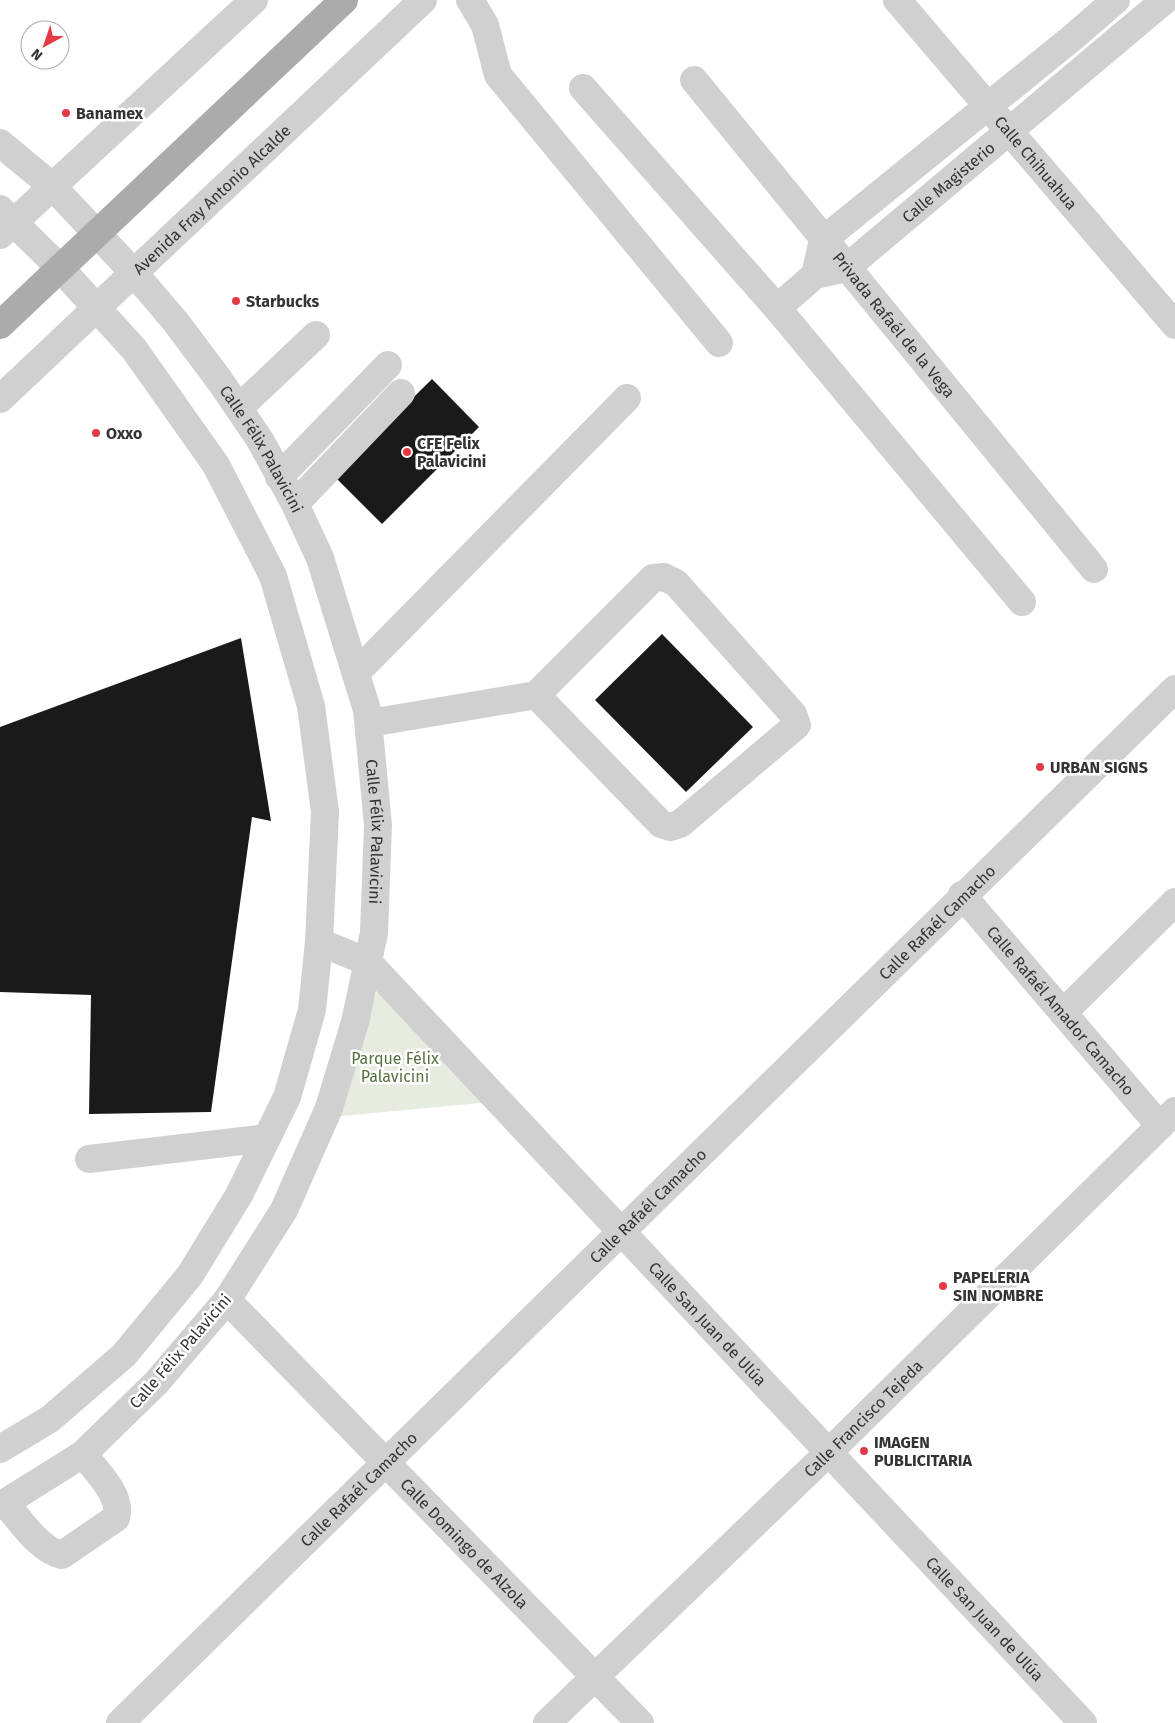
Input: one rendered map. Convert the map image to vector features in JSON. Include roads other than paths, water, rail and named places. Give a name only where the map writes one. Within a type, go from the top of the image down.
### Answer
[{"type":"main road","points":[[0,325],[344,0]]},
{"type":"street","points":[[0,1449],[50,1419],[124,1355],[190,1275],[239,1195],[287,1098],[312,1010],[319,942],[325,812],[311,706],[273,576],[216,465],[134,349],[61,269],[5,221],[52,186],[254,0]]},
{"type":"street","name":"Avenida Fray Antonio Alcalde","points":[[0,399],[423,0]]},
{"type":"street","points":[[470,0],[486,25],[498,75],[719,343]]},
{"type":"street","name":"Calle Chihuahua","points":[[897,0],[1008,133],[1175,325]]},
{"type":"street","name":"Calle Magisterio","points":[[824,240],[987,108],[1116,0]]},
{"type":"street","name":"Calle Magisterio","points":[[846,268],[1165,0]]},
{"type":"street","name":"Privada Rafaél de la Vega","points":[[694,80],[1094,569]]},
{"type":"street","points":[[582,88],[777,308],[1022,602]]},
{"type":"street","name":"Calle Félix Palavicini","points":[[0,143],[52,186],[98,233],[175,321],[240,407],[295,504],[320,558],[370,723],[378,825],[374,933],[355,1022],[329,1108],[284,1210],[227,1300],[156,1383],[83,1454],[2,1505]]},
{"type":"street","points":[[815,275],[824,240]]},
{"type":"street","points":[[777,308],[815,275],[846,268]]},
{"type":"street","points":[[240,407],[316,335]]},
{"type":"street","points":[[279,478],[388,365]]},
{"type":"street","points":[[295,504],[401,393]]},
{"type":"street","points":[[356,673],[627,398]]},
{"type":"street","points":[[370,723],[536,695],[653,578],[664,577],[676,582],[793,714],[797,724],[680,824],[670,827],[661,824],[536,695]]},
{"type":"street","name":"Calle Rafaél Camacho","points":[[136,1718],[385,1462],[1175,689]]},
{"type":"street","name":"Calle Rafaél Amador Camacho","points":[[962,896],[1063,1013],[1167,1119]]},
{"type":"street","points":[[1063,1013],[1175,902]]},
{"type":"street","name":"Calle San Juan de Ulúa","points":[[319,942],[368,962],[1083,1723]]},
{"type":"street","name":"Calle Francisco Tejeda","points":[[547,1723],[828,1452],[1167,1119]]},
{"type":"street","points":[[89,1159],[267,1138]]},
{"type":"street","name":"Calle Domingo de Alzola","points":[[227,1300],[640,1723]]},
{"type":"street","points":[[2,1505],[44,1546],[52,1552],[62,1554],[116,1518],[119,1509],[116,1499],[83,1454]]},
{"type":"place","name":"Banamex","points":[[66,113]]},
{"type":"place","name":"Starbucks","points":[[236,301]]},
{"type":"place","name":"Oxxo","points":[[96,433]]},
{"type":"place","name":"CFE Felix Palavicini","points":[[407,452]]},
{"type":"place","name":"URBAN SIGNS","points":[[1040,767]]},
{"type":"place","name":"PAPELERIA SIN NOMBRE","points":[[943,1286]]},
{"type":"place","name":"IMAGEN PUBLICITARIA","points":[[864,1451]]},
{"type":"park label","name":"Parque Félix Palavicini","points":[[395,1067]]}]
